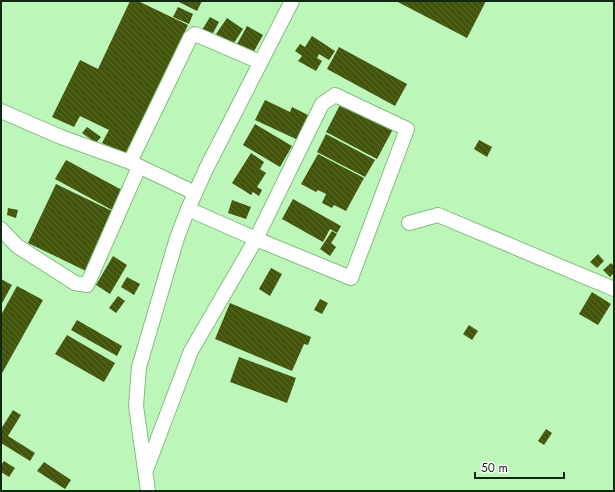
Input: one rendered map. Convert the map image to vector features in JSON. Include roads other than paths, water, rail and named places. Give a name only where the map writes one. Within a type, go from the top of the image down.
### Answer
[{"type":"street","points":[[148,491],[136,406],[138,367],[177,238],[188,209],[206,169],[292,1]]},
{"type":"street","points":[[1,229],[17,246],[75,283],[87,285],[134,164],[190,38],[195,34],[260,62]]},
{"type":"street","points":[[146,470],[191,351],[256,239],[322,104],[335,95],[407,129],[351,278],[256,239],[188,209]]},
{"type":"street","points":[[1,110],[61,137],[134,164],[195,193]]},
{"type":"street","points":[[409,223],[438,215],[614,289]]}]
